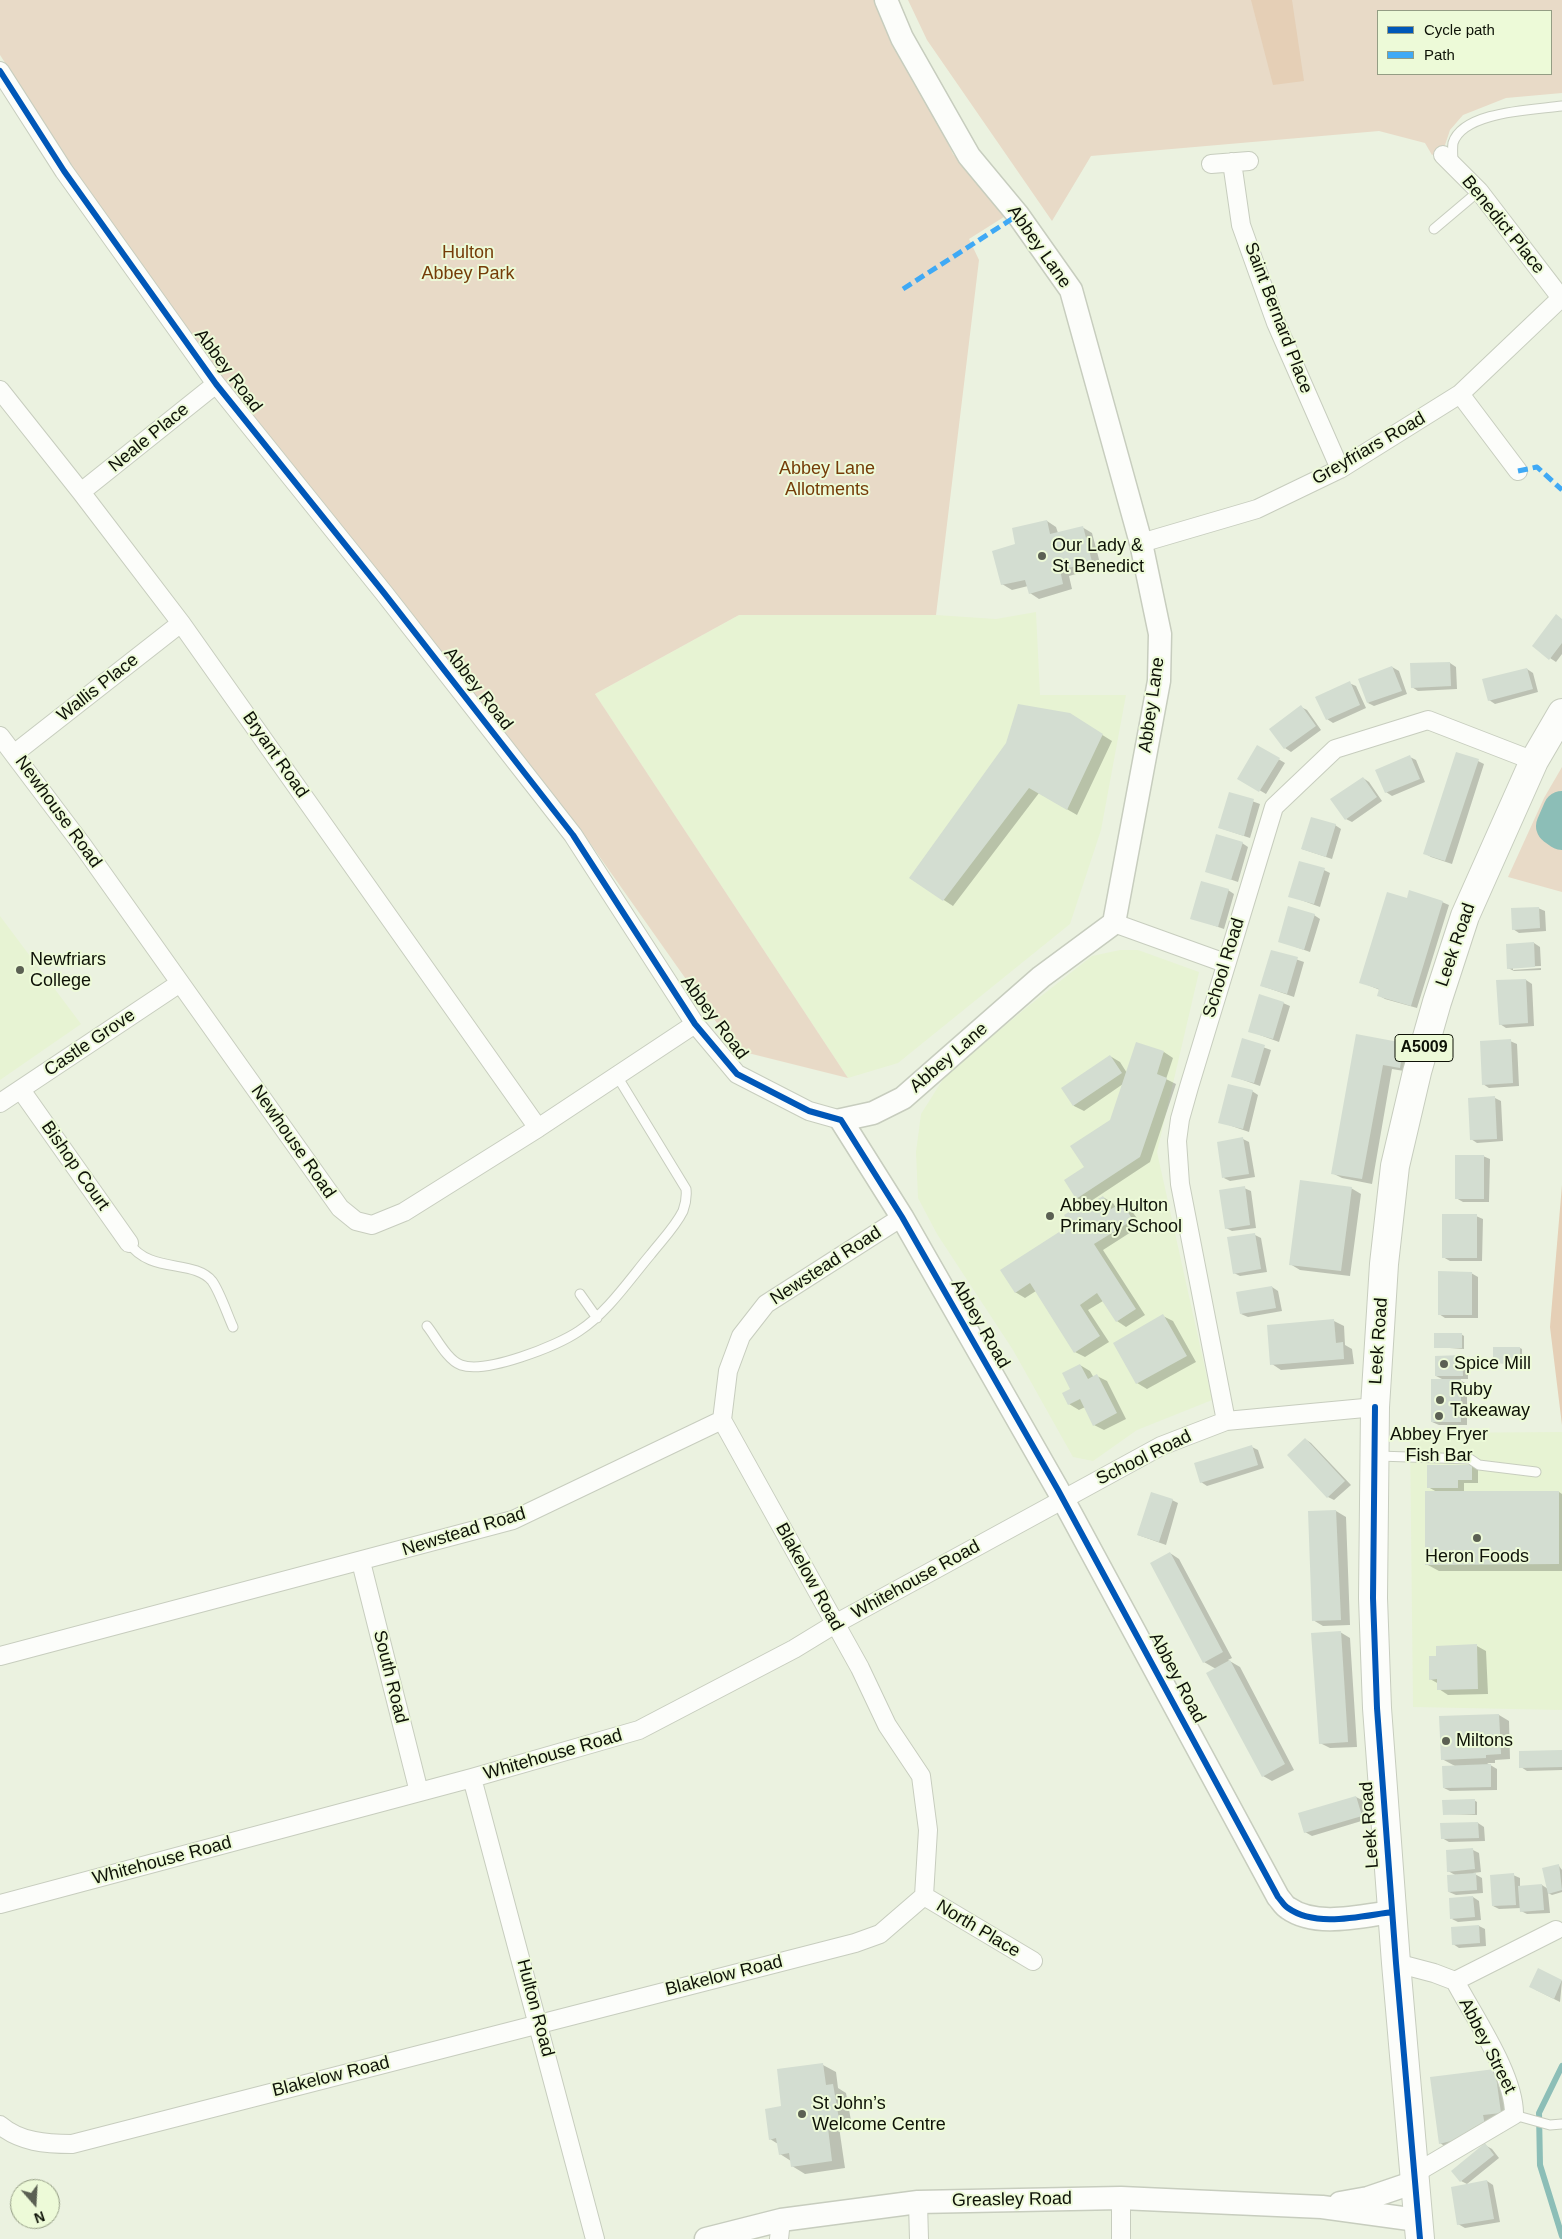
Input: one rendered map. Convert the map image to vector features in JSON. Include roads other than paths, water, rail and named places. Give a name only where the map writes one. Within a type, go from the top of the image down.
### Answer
[{"type":"main road","name":"Leek Road","points":[[1419,2230],[1396,1963],[1377,1708],[1373,1598],[1375,1407],[1384,1264],[1395,1166],[1417,1072],[1437,1002],[1465,916],[1534,761],[1562,713]]},
{"type":"street","name":"Abbey Lane","points":[[841,1120],[873,1113],[903,1098],[1041,977],[1114,923],[1159,681],[1160,634],[1141,544],[1070,290],[1018,215],[969,156],[902,38],[886,0]]},
{"type":"street","name":"Abbey Road","points":[[0,71],[64,171],[216,384],[384,593],[573,835],[695,1024],[737,1074],[809,1111],[841,1120],[902,1217],[1064,1500],[1278,1896],[1287,1908],[1302,1915],[1323,1919],[1392,1912]]},
{"type":"street","name":"Benedict Place","points":[[1448,160],[1479,191],[1561,297]]},
{"type":"street","name":"Saint Bernard Place","points":[[1211,164],[1240,162],[1241,225],[1269,305],[1340,469]]},
{"type":"street","name":"Greyfriars Road","points":[[1141,544],[1257,510],[1340,469],[1460,394],[1561,297]]},
{"type":"street","name":"Neale Place","points":[[81,492],[216,384]]},
{"type":"street","name":"Bryant Road","points":[[0,390],[181,623],[538,1128]]},
{"type":"street","points":[[1460,394],[1518,471]]},
{"type":"street","name":"Wallis Place","points":[[15,753],[181,623]]},
{"type":"street","name":"School Road","points":[[1226,1421],[1180,1184],[1177,1141],[1182,1111],[1225,963],[1274,807],[1335,749],[1428,720],[1534,761]]},
{"type":"street","name":"Newhouse Road","points":[[0,736],[15,753],[83,846],[340,1208],[356,1221],[372,1225],[404,1212],[538,1128],[695,1024]]},
{"type":"street","points":[[1114,923],[1225,963]]},
{"type":"street","name":"Castle Grove","points":[[0,1103],[180,983]]},
{"type":"street","name":"Bishop Court","points":[[21,1090],[129,1243]]},
{"type":"street","name":"Newstead Road","points":[[0,1656],[361,1562],[513,1520],[722,1420],[728,1371],[741,1336],[766,1304],[902,1217]]},
{"type":"street","name":"School Road","points":[[1064,1500],[1162,1446],[1226,1421],[1375,1407]]},
{"type":"street","name":"Blakelow Road","points":[[0,2125],[27,2140],[49,2144],[72,2144],[871,1937],[880,1934],[924,1896],[928,1830],[921,1776],[887,1725],[860,1668],[722,1420]]},
{"type":"street","name":"Whitehouse Road","points":[[0,1904],[472,1778],[639,1730],[794,1649],[835,1624],[1064,1500]]},
{"type":"street","name":"South Road","points":[[361,1562],[419,1792]]},
{"type":"street","name":"Hulton Road","points":[[472,1778],[595,2239]]},
{"type":"street","name":"North Place","points":[[924,1896],[1033,1961]]},
{"type":"street","points":[[1396,1963],[1434,1973],[1455,1982],[1556,1930]]},
{"type":"street","name":"Abbey Street","points":[[1414,2178],[1522,2117],[1502,2069],[1455,1982]]},
{"type":"street","name":"Greasley Road","points":[[1322,2207],[1368,2198],[1414,2178]]},
{"type":"street","points":[[1121,2239],[1122,2198]]},
{"type":"street","name":"Greasley Road","points":[[706,2239],[780,2230],[918,2202],[1122,2198],[1322,2207],[1419,2230]]},
{"type":"street","points":[[918,2202],[919,2239]]},
{"type":"lane","points":[[1448,160],[1454,142],[1467,125],[1497,114],[1562,106]]},
{"type":"lane","points":[[1434,229],[1479,191]]},
{"type":"lane","points":[[427,1326],[452,1359],[459,1365],[476,1367],[519,1358],[550,1347],[580,1331],[596,1318],[678,1220],[687,1199],[681,1179],[617,1076]]},
{"type":"lane","points":[[129,1243],[136,1253],[150,1259],[188,1269],[211,1281],[233,1327]]},
{"type":"lane","points":[[580,1294],[596,1318]]},
{"type":"lane","points":[[1374,1456],[1470,1459],[1479,1465],[1536,1472]]},
{"type":"lane","points":[[1522,2117],[1550,2125],[1562,2124]]},
{"type":"waterway","points":[[1562,810],[1555,826],[1562,831]]},
{"type":"waterway","points":[[1562,2066],[1539,2113],[1540,2165],[1562,2236]]},
{"type":"place","name":"Our Lady & St Benedict","points":[[1042,556]]},
{"type":"place","name":"Newfriars College","points":[[20,970]]},
{"type":"place","name":"Abbey Hulton Primary School","points":[[1050,1216]]},
{"type":"place","name":"Spice Mill","points":[[1444,1364]]},
{"type":"place","name":"Ruby Takeaway","points":[[1440,1400]]},
{"type":"place","name":"Abbey Fryer Fish Bar","points":[[1439,1416]]},
{"type":"place","name":"Heron Foods","points":[[1477,1538]]},
{"type":"place","name":"Miltons","points":[[1446,1741]]},
{"type":"place","name":"St John’s Welcome Centre","points":[[802,2114]]},
{"type":"park label","name":"Hulton Abbey Park","points":[[468,263]]},
{"type":"park label","name":"Abbey Lane Allotments","points":[[827,479]]}]
